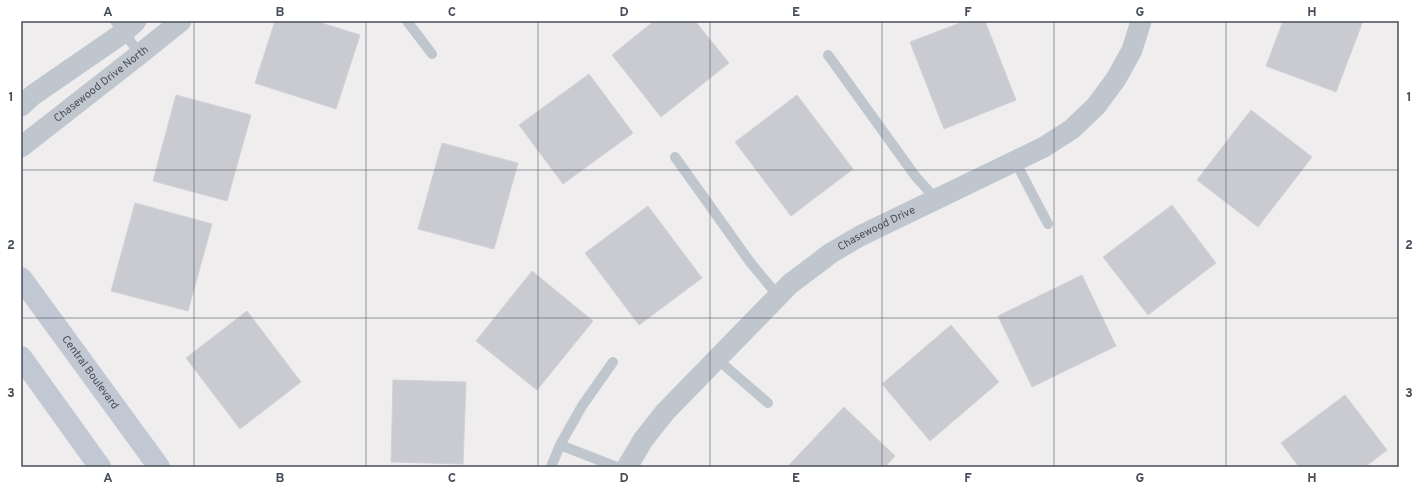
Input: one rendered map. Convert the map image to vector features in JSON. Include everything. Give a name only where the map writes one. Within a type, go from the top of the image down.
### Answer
[{"type":"street","name":"Chasewood Drive North","points":[[21,147],[181,21]]},
{"type":"street","name":"Chasewood Drive","points":[[627,467],[643,440],[665,412],[790,284],[831,253],[860,236],[1044,147],[1072,129],[1096,106],[1116,79],[1129,56],[1142,21]]},
{"type":"street","points":[[21,106],[33,95],[125,25]]},
{"type":"street","name":"Central Boulevard","points":[[21,278],[159,467]]},
{"type":"street","points":[[21,358],[100,467]]},
{"type":"lane","points":[[407,21],[432,54]]},
{"type":"lane","points":[[125,25],[140,54]]},
{"type":"lane","points":[[828,55],[916,176],[936,199]]},
{"type":"lane","points":[[676,157],[750,262],[778,296]]},
{"type":"lane","points":[[1015,161],[1048,224]]},
{"type":"lane","points":[[717,359],[768,403]]},
{"type":"lane","points":[[551,467],[560,445],[582,406],[613,362]]},
{"type":"lane","points":[[560,445],[617,467]]},
{"type":"building","points":[[275,21],[315,21],[360,35],[336,109],[255,83]]},
{"type":"building","points":[[654,21],[695,21],[729,63],[661,117],[612,55]]},
{"type":"building","points":[[965,21],[985,21],[1016,100],[944,129],[910,42]]},
{"type":"building","points":[[1283,21],[1363,21],[1336,92],[1266,66]]},
{"type":"building","points":[[589,74],[633,133],[563,184],[519,125]]},
{"type":"building","points":[[176,95],[251,115],[227,201],[153,181]]},
{"type":"building","points":[[797,95],[853,169],[791,216],[735,142]]},
{"type":"building","points":[[1251,110],[1312,157],[1258,227],[1197,180]]},
{"type":"building","points":[[442,143],[518,163],[494,249],[418,229]]},
{"type":"building","points":[[135,203],[212,224],[188,311],[111,291]]},
{"type":"building","points":[[1172,205],[1216,263],[1148,315],[1103,257]]},
{"type":"building","points":[[648,206],[702,278],[639,325],[585,253]]},
{"type":"building","points":[[532,271],[593,321],[537,390],[476,341]]},
{"type":"building","points":[[1082,275],[1116,346],[1032,387],[998,316]]},
{"type":"building","points":[[247,311],[301,382],[240,429],[186,358]]},
{"type":"building","points":[[951,325],[999,382],[930,441],[882,384]]},
{"type":"building","points":[[393,380],[466,382],[463,464],[391,462]]},
{"type":"building","points":[[1345,395],[1387,450],[1365,467],[1299,467],[1281,443]]},
{"type":"building","points":[[844,407],[895,456],[885,467],[787,467]]}]
